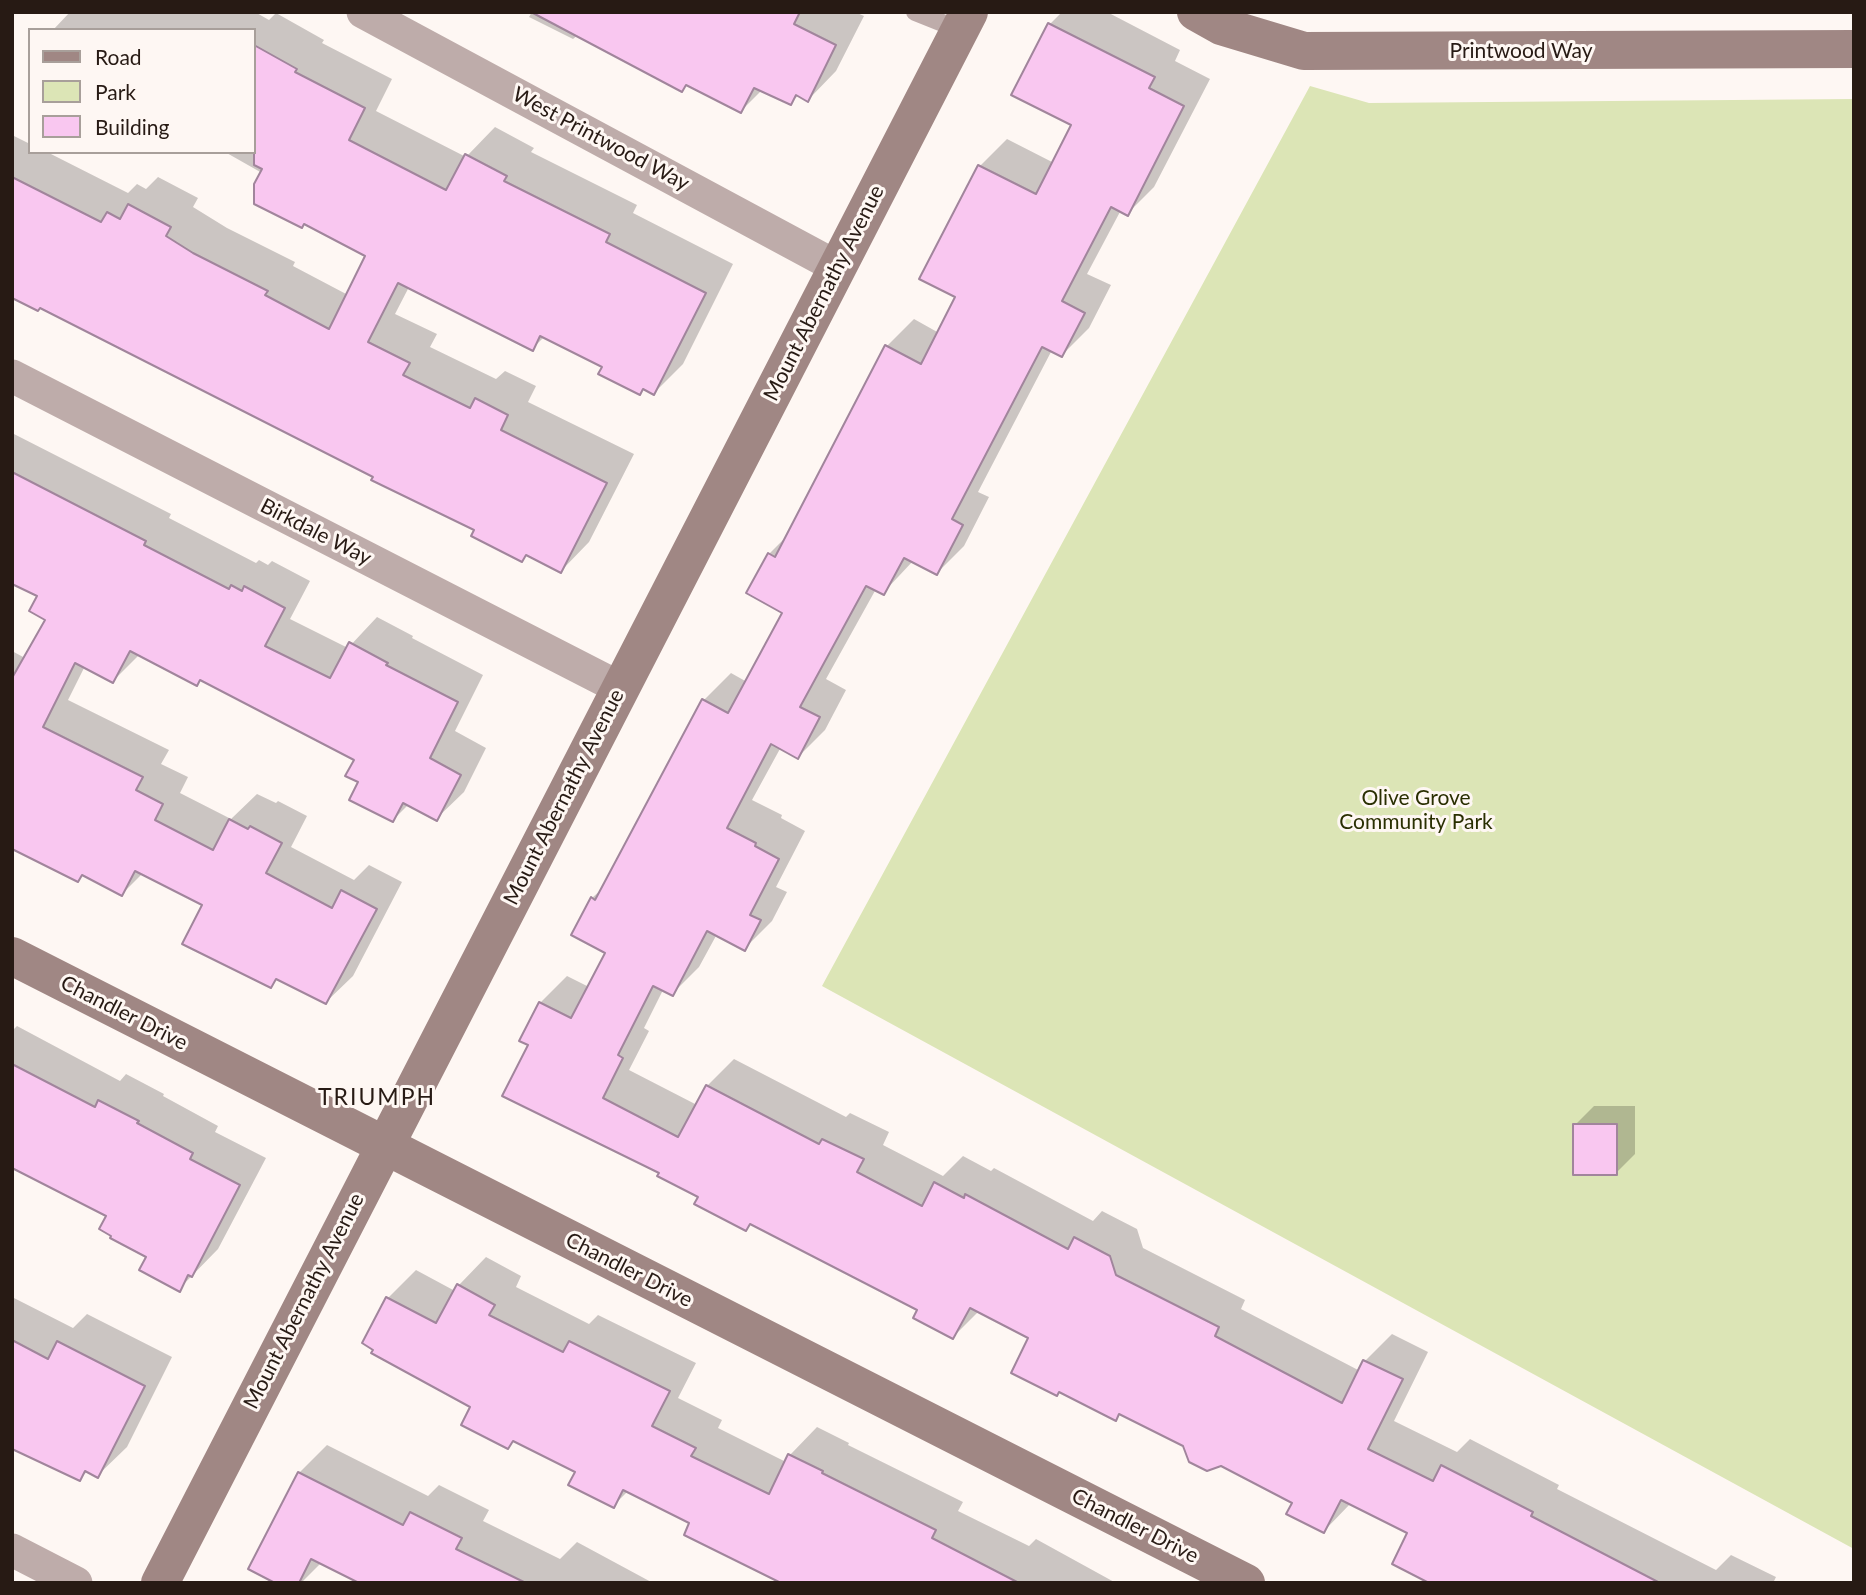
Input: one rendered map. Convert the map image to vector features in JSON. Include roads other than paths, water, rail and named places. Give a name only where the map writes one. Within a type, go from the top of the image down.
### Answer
[{"type":"street","name":"West Printwood Way","points":[[363,12],[838,267]]},
{"type":"street","name":"Printwood Way","points":[[1196,12],[1221,26],[1304,51],[1854,49]]},
{"type":"street","name":"Mount Abernathy Avenue","points":[[160,1583],[965,21]]},
{"type":"street","name":"Birkdale Way","points":[[12,376],[620,688]]},
{"type":"street","name":"Chandler Drive","points":[[12,956],[1246,1583]]},
{"type":"street","points":[[12,1550],[76,1583]]},
{"type":"lane","points":[[915,12],[965,21]]},
{"type":"district","name":"TRIUMPH","points":[[377,1098]]},
{"type":"park label","name":"Olive Grove Community Park","points":[[1416,810]]}]
